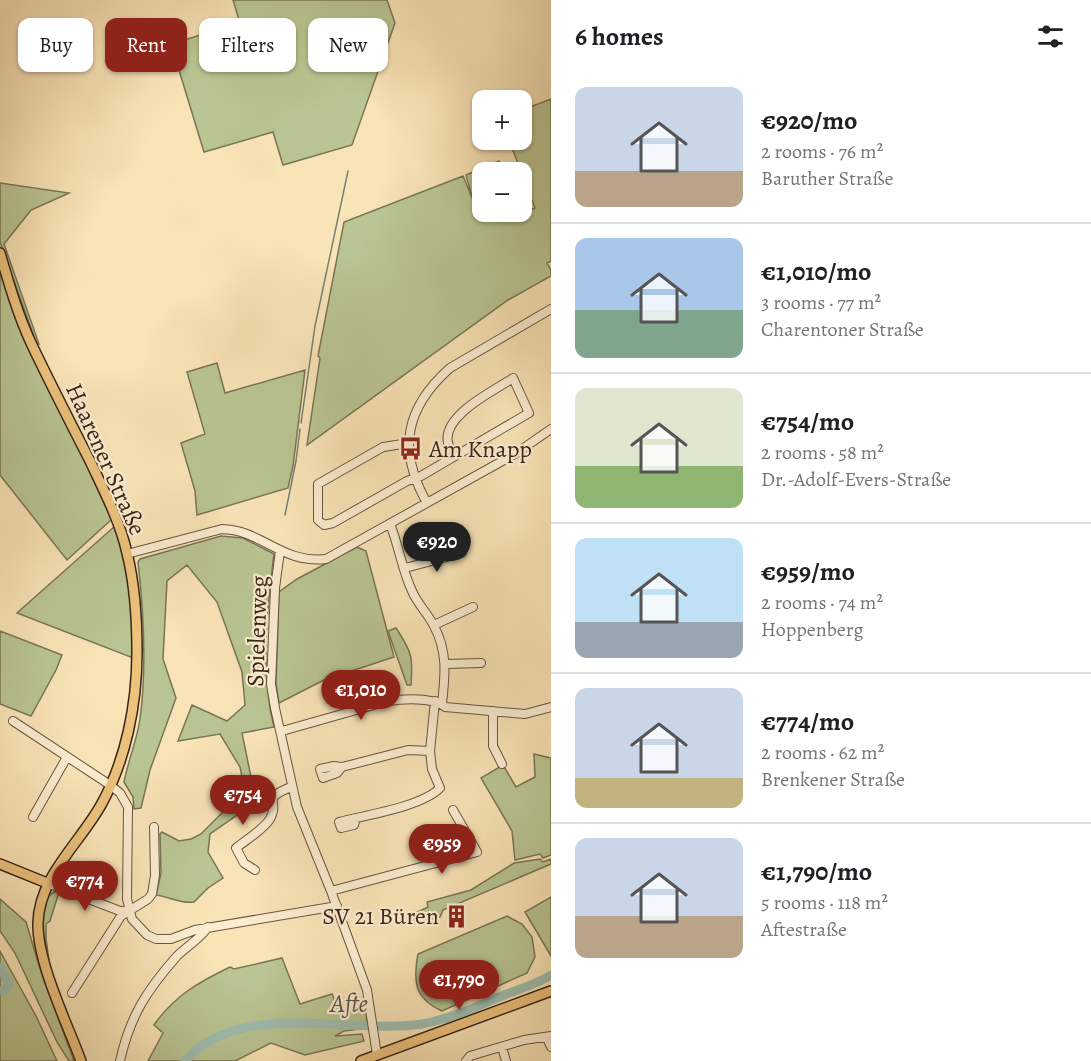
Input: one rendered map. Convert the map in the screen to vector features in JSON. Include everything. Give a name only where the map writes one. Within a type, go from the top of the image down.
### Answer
[{"type":"main road","name":"Haarener Straße","points":[[0,254],[30,342],[106,494],[127,554],[135,605],[137,653],[135,683],[131,720],[122,752],[110,785],[90,823],[47,883]]},
{"type":"main road","points":[[0,864],[47,883],[39,911],[39,942],[46,969],[81,1061]]},
{"type":"main road","points":[[361,1061],[551,992]]},
{"type":"street","points":[[427,503],[414,478],[409,443],[414,414],[424,395],[450,368],[551,309]]},
{"type":"street","points":[[409,443],[383,447],[318,484],[318,520],[324,525],[333,523],[455,456],[529,413],[513,378],[458,415],[450,427],[448,442],[455,456]]},
{"type":"street","points":[[127,554],[222,529],[243,531],[297,558],[312,561],[326,559],[515,454],[551,429]]},
{"type":"street","points":[[356,818],[419,801],[440,788],[432,769],[430,751],[446,663],[434,626],[412,591],[390,524]]},
{"type":"street","name":"Spielenweg","points":[[280,551],[275,588],[271,684],[282,730],[291,787],[332,891],[367,990],[377,1055]]},
{"type":"street","points":[[405,568],[462,553]]},
{"type":"street","points":[[434,626],[473,607]]},
{"type":"street","points":[[446,663],[481,663]]},
{"type":"street","points":[[282,730],[400,699],[439,702],[445,707],[525,714],[551,707]]},
{"type":"street","points":[[493,711],[493,746],[502,764]]},
{"type":"street","points":[[13,722],[120,793],[128,807],[129,848],[126,888],[129,911],[141,929],[156,939],[171,939],[208,927],[337,906]]},
{"type":"street","points":[[342,767],[408,750],[430,751]]},
{"type":"street","points":[[33,817],[67,757]]},
{"type":"street","points":[[255,870],[244,863],[236,848],[269,821],[272,813],[272,798],[275,793],[291,787]]},
{"type":"street","points":[[332,891],[477,852],[453,810]]},
{"type":"street","points":[[72,993],[121,916],[152,894],[155,875],[154,827]]},
{"type":"street","points":[[47,883],[120,911],[129,911]]},
{"type":"street","points":[[120,1061],[129,1026],[141,1001],[179,954],[208,927]]},
{"type":"street","points":[[466,1061],[470,1056],[524,1040],[549,1037],[551,1047]]},
{"type":"street","points":[[502,1047],[506,1061]]},
{"type":"green space","points":[[233,0],[387,0],[395,23],[388,43],[388,18],[308,18],[308,72],[378,72],[352,145],[283,165],[273,132],[204,152],[180,72],[187,72],[187,39],[199,35],[199,72],[296,72],[296,18],[238,18]]},
{"type":"green space","points":[[551,99],[551,261],[547,263],[551,276],[508,300],[307,445],[320,358],[318,356],[344,222],[463,176],[472,198],[472,222],[532,222],[532,209],[535,208],[532,200],[532,162],[517,162],[513,150],[532,150],[532,106]]},
{"type":"green space","points":[[472,172],[472,196],[466,175]]},
{"type":"green space","points":[[0,183],[69,193],[31,210],[4,244],[39,344],[37,345],[0,242]]},
{"type":"green space","points":[[0,269],[112,519],[67,560],[0,475]]},
{"type":"green space","points":[[217,363],[225,393],[305,370],[293,466],[288,488],[197,515],[195,491],[181,443],[205,434],[187,372]]},
{"type":"green space","points":[[115,526],[125,564],[132,608],[133,658],[17,613]]},
{"type":"green space","points":[[221,536],[243,538],[274,554],[267,618],[266,663],[274,727],[242,733],[253,787],[262,787],[266,795],[210,834],[208,852],[223,878],[208,888],[194,902],[185,902],[156,895],[161,873],[160,834],[162,832],[179,841],[191,839],[201,834],[234,801],[246,796],[240,767],[220,734],[178,741],[192,705],[227,721],[245,705],[242,672],[217,602],[187,565],[167,581],[163,659],[176,698],[150,770],[141,808],[134,809],[133,797],[124,782],[139,727],[142,699],[143,621],[138,562],[140,559]]},
{"type":"green space","points":[[357,547],[366,551],[394,657],[324,680],[279,703],[276,683],[279,592],[297,579]]},
{"type":"green space","points":[[396,628],[410,655],[411,685],[407,685],[388,631]]},
{"type":"green space","points":[[0,631],[62,655],[31,716],[0,704]]},
{"type":"green space","points":[[534,754],[551,758],[551,855],[543,858],[540,854],[515,860],[512,831],[481,778],[503,765],[516,787],[535,777]]},
{"type":"green space","points":[[540,859],[543,862],[551,859],[551,864],[443,910],[440,917],[412,924],[408,919],[409,916],[428,907],[427,902],[471,890],[514,863]]},
{"type":"green space","points":[[54,892],[59,892],[50,921],[46,924],[49,960],[45,944],[43,914],[48,897]]},
{"type":"green space","points":[[551,897],[551,956],[525,912]]},
{"type":"green space","points":[[0,899],[26,922],[41,972],[74,1061],[69,1061],[57,1042],[15,953],[0,931]]},
{"type":"green space","points":[[507,916],[522,924],[532,937],[535,957],[527,973],[442,1011],[426,1001],[416,981],[418,954]]},
{"type":"green space","points":[[0,951],[36,1016],[57,1061],[0,1061]]},
{"type":"green space","points":[[282,958],[300,1004],[332,994],[341,1015],[366,1008],[367,1028],[344,1031],[335,1036],[362,1034],[364,1041],[305,1055],[271,1043],[235,1061],[148,1061],[163,1033],[154,1025],[170,1006],[188,991],[230,967],[234,969]]},
{"type":"waterway","points":[[301,423],[315,326],[348,171]]},
{"type":"waterway","points":[[285,515],[300,429]]},
{"type":"waterway","points":[[0,967],[9,983],[6,990],[0,991]]},
{"type":"waterway","name":"Afte","points":[[185,1061],[208,1042],[235,1030],[297,1023],[393,1026],[422,1024],[464,1012],[551,975]]},
{"type":"place","name":"Am Knapp","points":[[411,449]]},
{"type":"place","name":"SV 21 Büren","points":[[457,916]]}]
